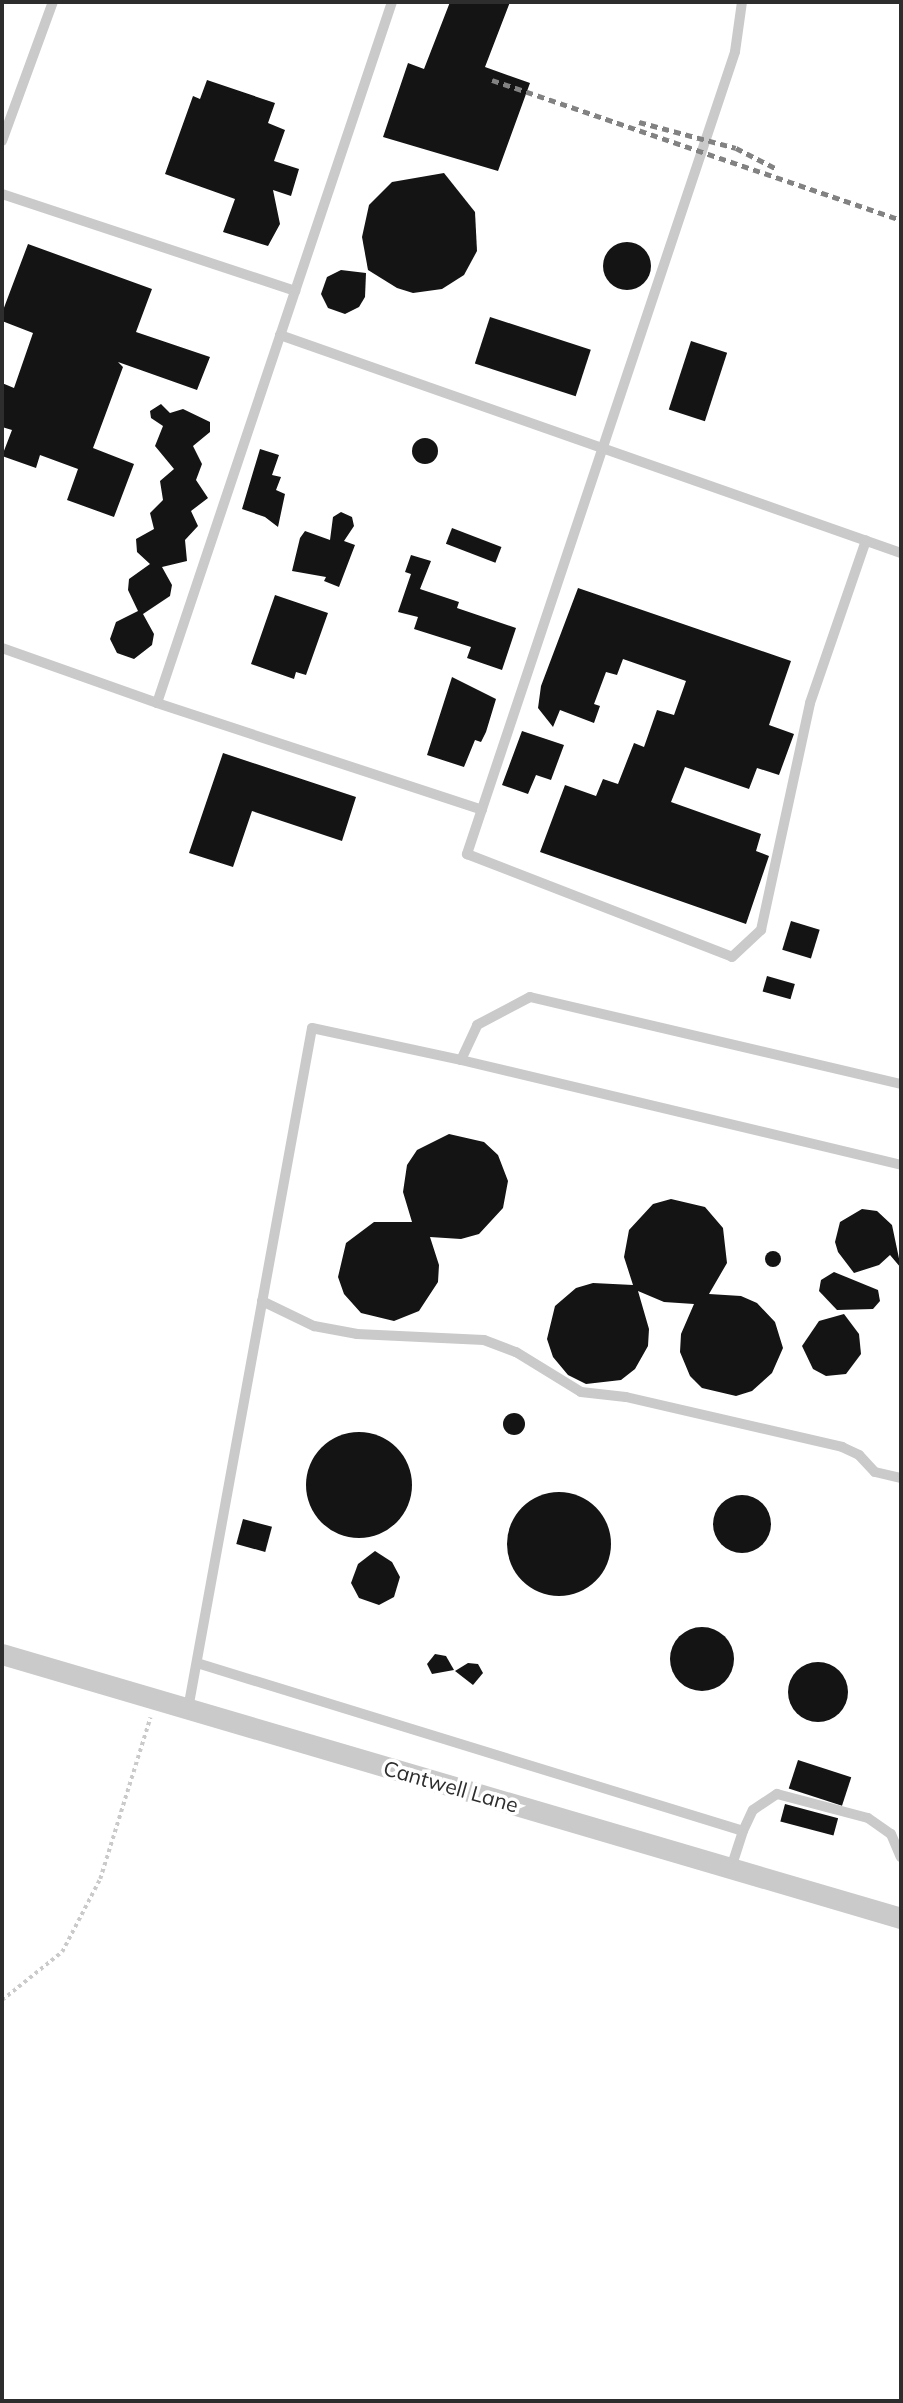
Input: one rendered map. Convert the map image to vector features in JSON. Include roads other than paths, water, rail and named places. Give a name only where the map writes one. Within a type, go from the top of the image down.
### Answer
[{"type":"street","name":"Cantwell Lane","points":[[2,1654],[901,1918]]},
{"type":"lane","points":[[2,141],[53,2]]},
{"type":"lane","points":[[157,703],[392,2]]},
{"type":"lane","points":[[742,2],[735,52],[467,854],[732,957],[761,930],[810,703],[866,540]]},
{"type":"lane","points":[[2,194],[295,291]]},
{"type":"lane","points":[[280,335],[901,553]]},
{"type":"lane","points":[[2,648],[157,703],[482,810]]},
{"type":"lane","points":[[461,1060],[477,1026],[530,997],[901,1084]]},
{"type":"lane","points":[[188,1709],[312,1028],[461,1060],[901,1165]]},
{"type":"lane","points":[[262,1301],[314,1326],[357,1334],[484,1340],[516,1352],[581,1392],[626,1396],[842,1447],[859,1455],[875,1472],[901,1478]]},
{"type":"lane","points":[[197,1662],[743,1831]]},
{"type":"lane","points":[[731,1868],[753,1810],[777,1794],[868,1818],[891,1834],[901,1857]]},
{"type":"lane","points":[[901,1907],[901,1918]]},
{"type":"railway","points":[[492,80],[901,220]]},
{"type":"railway","points":[[639,122],[736,148],[777,169]]}]
